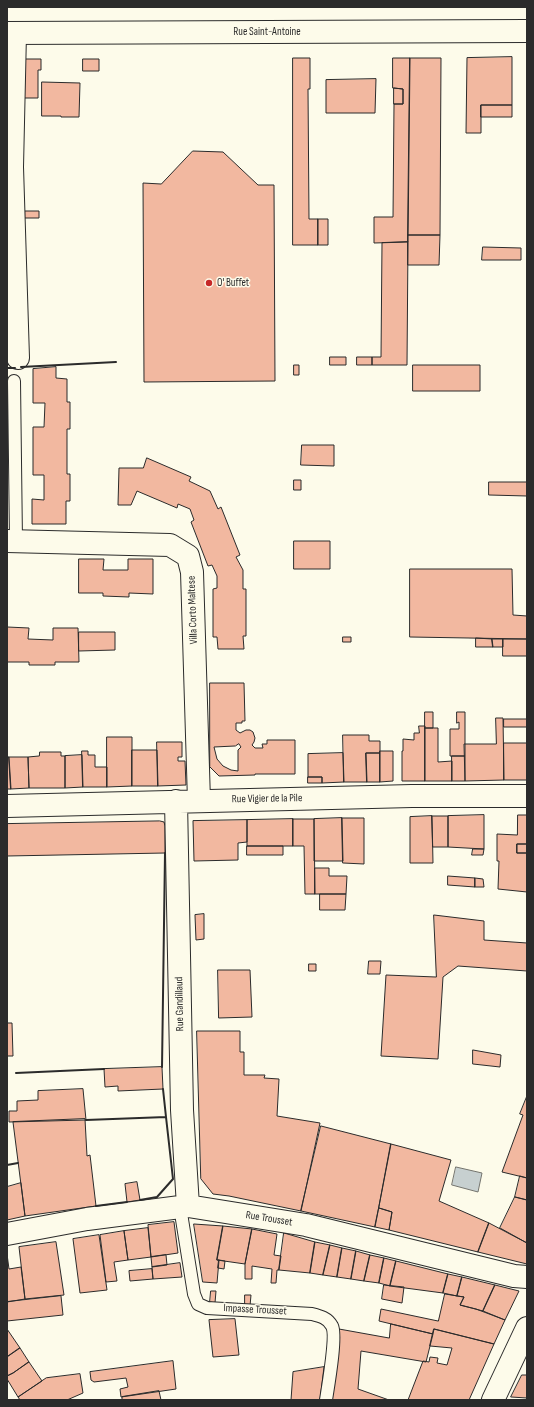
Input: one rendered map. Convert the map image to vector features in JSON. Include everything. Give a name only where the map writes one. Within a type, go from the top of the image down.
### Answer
[{"type":"street","name":"Rue Saint-Antoine","points":[[11,33],[527,31]]},
{"type":"street","points":[[11,33],[9,167],[18,358]]},
{"type":"street","name":"Villa Corto Maltese","points":[[11,541],[170,545],[188,556],[192,572],[199,801]]},
{"type":"street","name":"Rue Vigier de la Pile","points":[[7,806],[176,801],[527,796]]},
{"type":"street","name":"Rue Gandillaud","points":[[176,801],[184,1206]]},
{"type":"street","name":"Rue Trousset","points":[[7,1234],[87,1219],[184,1206],[306,1225],[514,1276],[527,1277]]},
{"type":"street","points":[[493,1400],[527,1328]]},
{"type":"lane","points":[[11,541],[14,381]]},
{"type":"lane","name":"Impasse Trousset","points":[[184,1206],[194,1294],[198,1304],[207,1308],[312,1314],[324,1317],[332,1326],[335,1337],[326,1400]]},
{"type":"shaded area","points":[[456,1167],[482,1173],[478,1192],[452,1185]]},
{"type":"building","points":[[512,57],[512,105],[481,105],[481,133],[466,133],[467,58]]},
{"type":"building","points":[[293,58],[310,58],[310,89],[308,89],[309,219],[318,219],[318,245],[293,245]]},
{"type":"building","points":[[393,58],[410,58],[408,242],[374,243],[374,217],[393,217],[394,104],[403,104],[403,89],[393,88]]},
{"type":"building","points":[[410,58],[441,58],[440,235],[408,235]]},
{"type":"building","points":[[23,59],[41,59],[41,70],[38,70],[38,98],[24,98]]},
{"type":"building","points":[[83,59],[99,59],[99,71],[83,71]]},
{"type":"building","points":[[376,79],[375,113],[326,113],[326,80]]},
{"type":"building","points":[[42,82],[80,83],[79,117],[42,116]]},
{"type":"building","points":[[394,88],[403,89],[403,104],[394,104]]},
{"type":"building","points":[[481,105],[512,105],[512,117],[481,117]]},
{"type":"building","name":"O' Buffet","points":[[193,151],[223,152],[258,185],[274,185],[275,381],[144,382],[143,183],[161,184]]},
{"type":"building","points":[[25,211],[39,211],[39,218],[25,218]]},
{"type":"building","points":[[318,219],[328,219],[328,245],[318,245]]},
{"type":"building","points":[[408,235],[440,235],[439,265],[408,265]]},
{"type":"building","points":[[408,242],[407,365],[372,365],[372,357],[381,357],[382,243]]},
{"type":"building","points":[[483,247],[521,248],[521,260],[482,260]]},
{"type":"building","points":[[330,357],[346,357],[346,365],[330,365]]},
{"type":"building","points":[[357,357],[372,357],[372,365],[357,365]]},
{"type":"building","points":[[294,365],[299,365],[299,375],[294,375]]},
{"type":"building","points":[[413,365],[480,365],[480,391],[413,391]]},
{"type":"building","points":[[56,367],[56,378],[67,379],[67,402],[70,402],[70,429],[67,429],[67,474],[70,474],[70,501],[66,501],[66,524],[32,524],[32,499],[44,500],[44,475],[33,475],[33,427],[44,427],[45,403],[33,403],[33,369]]},
{"type":"building","points":[[302,445],[334,445],[334,466],[301,465]]},
{"type":"building","points":[[147,458],[191,477],[189,481],[210,491],[218,509],[221,507],[240,555],[236,557],[243,570],[243,589],[246,589],[246,636],[243,636],[244,649],[218,649],[217,637],[213,637],[213,589],[217,588],[217,576],[212,565],[208,566],[191,522],[194,520],[190,509],[178,504],[177,508],[137,491],[131,505],[118,505],[119,468],[143,468]]},
{"type":"building","points":[[294,480],[301,480],[301,490],[294,490]]},
{"type":"building","points":[[489,482],[527,482],[527,496],[489,495]]},
{"type":"building","points":[[294,541],[330,541],[330,569],[294,569]]},
{"type":"building","points":[[79,559],[104,559],[103,570],[128,570],[128,559],[153,559],[153,594],[129,593],[129,597],[103,596],[103,593],[79,593]]},
{"type":"building","points":[[410,569],[512,569],[513,615],[527,616],[527,639],[410,637]]},
{"type":"building","points":[[7,627],[29,628],[28,639],[53,640],[53,628],[78,628],[79,662],[55,662],[55,665],[29,665],[29,662],[7,662]]},
{"type":"building","points":[[79,632],[115,632],[115,650],[79,651]]},
{"type":"building","points":[[343,637],[351,637],[351,642],[343,642]]},
{"type":"building","points":[[476,638],[492,639],[493,647],[476,647]]},
{"type":"building","points":[[492,639],[503,639],[503,647],[493,647]]},
{"type":"building","points":[[503,639],[527,639],[527,656],[503,656]]},
{"type":"building","points":[[210,683],[244,683],[245,721],[242,721],[242,723],[236,723],[236,730],[240,733],[246,730],[253,732],[255,738],[252,745],[255,748],[263,748],[262,744],[267,744],[267,740],[295,740],[295,774],[219,776],[210,767]],"holes":[[[239,744],[241,747],[238,750],[238,771],[231,770],[223,766],[217,759],[214,747],[235,746]]]},
{"type":"building","points":[[425,712],[433,712],[433,728],[425,728]]},
{"type":"building","points":[[457,712],[465,712],[465,756],[450,756],[450,729],[459,729],[459,722],[457,723]]},
{"type":"building","points":[[496,718],[503,718],[504,780],[465,781],[464,744],[496,744]]},
{"type":"building","points":[[504,719],[527,719],[527,727],[504,727]]},
{"type":"building","points":[[419,726],[425,726],[425,781],[402,781],[403,739],[414,740],[414,733],[419,733]]},
{"type":"building","points":[[425,728],[438,728],[438,762],[452,761],[452,781],[425,781]]},
{"type":"building","points":[[343,735],[369,735],[369,741],[380,741],[380,753],[366,753],[367,782],[344,782]]},
{"type":"building","points":[[107,737],[132,737],[132,786],[107,787]]},
{"type":"building","points":[[157,742],[182,742],[182,757],[178,757],[178,761],[185,761],[186,785],[158,786]]},
{"type":"building","points":[[504,743],[527,743],[527,780],[504,780]]},
{"type":"building","points":[[132,750],[157,750],[158,786],[132,786]]},
{"type":"building","points":[[82,751],[88,751],[88,755],[95,755],[95,767],[107,767],[107,787],[83,787]]},
{"type":"building","points":[[380,751],[393,751],[393,781],[380,782]]},
{"type":"building","points":[[40,752],[61,752],[61,756],[65,756],[65,788],[29,788],[28,757],[39,756]]},
{"type":"building","points":[[343,753],[344,782],[322,783],[322,777],[308,777],[308,754]]},
{"type":"building","points":[[366,753],[380,753],[380,782],[367,782]]},
{"type":"building","points":[[82,755],[83,787],[65,788],[65,756]]},
{"type":"building","points":[[452,756],[465,756],[465,781],[452,781]]},
{"type":"building","points":[[7,757],[9,757],[11,789],[7,789]]},
{"type":"building","points":[[9,757],[28,757],[29,788],[11,789]]},
{"type":"building","points":[[308,777],[322,777],[322,783],[308,783]]},
{"type":"building","points":[[484,815],[484,849],[448,847],[448,816]]},
{"type":"building","points":[[518,815],[527,815],[527,844],[517,844],[517,853],[527,853],[527,892],[498,889],[499,861],[497,861],[497,834],[517,835]]},
{"type":"building","points":[[432,816],[448,816],[448,847],[433,847]]},
{"type":"building","points":[[432,816],[433,863],[410,863],[410,817]]},
{"type":"building","points":[[342,818],[343,861],[314,861],[314,819]]},
{"type":"building","points":[[342,818],[364,818],[364,864],[343,863]]},
{"type":"building","points":[[293,819],[293,846],[247,846],[247,820]]},
{"type":"building","points":[[293,819],[314,819],[315,894],[305,894],[304,846],[293,846]]},
{"type":"building","points":[[247,820],[247,842],[238,843],[238,860],[194,861],[193,821]]},
{"type":"building","points":[[164,822],[165,826],[165,853],[7,856],[7,824]]},
{"type":"building","points":[[517,844],[527,844],[527,853],[517,853]]},
{"type":"building","points":[[247,846],[283,846],[283,855],[247,855]]},
{"type":"building","points":[[473,849],[484,849],[483,855],[472,855]]},
{"type":"building","points":[[315,868],[329,868],[329,876],[347,876],[346,894],[315,894]]},
{"type":"building","points":[[448,876],[475,878],[475,887],[448,885]]},
{"type":"building","points":[[475,878],[483,879],[484,887],[475,887]]},
{"type":"building","points":[[320,894],[346,894],[345,910],[320,910]]},
{"type":"building","points":[[204,914],[204,939],[196,940],[195,915]]},
{"type":"building","points":[[434,915],[484,921],[484,940],[527,943],[527,971],[458,966],[443,977],[438,1059],[381,1056],[386,975],[436,977]]},
{"type":"building","points":[[369,961],[381,961],[380,974],[368,974]]},
{"type":"building","points":[[309,964],[316,964],[316,971],[309,971]]},
{"type":"building","points":[[218,970],[250,970],[252,1017],[219,1018]]},
{"type":"building","points":[[7,1023],[12,1023],[13,1056],[7,1056]]},
{"type":"building","points":[[197,1031],[240,1031],[240,1052],[244,1052],[244,1075],[265,1075],[264,1078],[279,1079],[277,1116],[320,1123],[301,1211],[213,1194],[201,1179]]},
{"type":"building","points":[[473,1050],[501,1055],[500,1067],[473,1064]]},
{"type":"building","points":[[162,1067],[163,1089],[118,1091],[118,1086],[105,1087],[104,1069]]},
{"type":"building","points":[[83,1089],[86,1120],[9,1122],[9,1111],[17,1111],[17,1101],[38,1100],[38,1091]]},
{"type":"building","points":[[527,1096],[527,1178],[502,1172],[523,1115],[520,1114]]},
{"type":"building","points":[[85,1119],[87,1156],[90,1155],[96,1206],[25,1216],[13,1122]]},
{"type":"building","points":[[321,1126],[391,1144],[375,1227],[301,1211]]},
{"type":"building","points":[[391,1144],[451,1160],[439,1201],[489,1223],[478,1252],[389,1230],[392,1212],[379,1208]]},
{"type":"building","points":[[520,1176],[527,1178],[527,1200],[515,1197]]},
{"type":"building","points":[[137,1182],[140,1200],[127,1202],[125,1184]]},
{"type":"building","points":[[21,1183],[25,1216],[7,1220],[7,1187]]},
{"type":"building","points":[[515,1197],[527,1200],[527,1243],[500,1228]]},
{"type":"building","points":[[379,1208],[392,1212],[389,1230],[375,1227]]},
{"type":"building","points":[[174,1222],[178,1253],[151,1257],[148,1225]]},
{"type":"building","points":[[489,1223],[527,1243],[527,1264],[478,1252]]},
{"type":"building","points":[[194,1224],[223,1226],[217,1260],[219,1260],[217,1283],[203,1282]]},
{"type":"building","points":[[223,1226],[252,1229],[245,1264],[217,1260]]},
{"type":"building","points":[[148,1228],[151,1257],[128,1260],[124,1231]]},
{"type":"building","points":[[252,1229],[277,1234],[274,1255],[281,1256],[279,1270],[277,1270],[276,1283],[271,1283],[272,1269],[252,1266],[252,1279],[245,1279],[245,1264]]},
{"type":"building","points":[[124,1231],[128,1260],[114,1262],[117,1281],[106,1282],[100,1235]]},
{"type":"building","points":[[284,1233],[315,1242],[310,1273],[279,1270]]},
{"type":"building","points":[[99,1235],[107,1290],[80,1293],[73,1239]]},
{"type":"building","points":[[56,1242],[64,1295],[25,1299],[19,1247]]},
{"type":"building","points":[[315,1242],[330,1245],[323,1275],[310,1273]]},
{"type":"building","points":[[330,1245],[342,1248],[337,1277],[323,1275]]},
{"type":"building","points":[[342,1248],[356,1251],[351,1279],[337,1277]]},
{"type":"building","points":[[356,1251],[370,1255],[364,1281],[351,1279]]},
{"type":"building","points":[[7,1254],[9,1269],[21,1267],[25,1299],[7,1302]]},
{"type":"building","points":[[166,1255],[167,1265],[152,1267],[151,1257]]},
{"type":"building","points":[[370,1255],[384,1258],[379,1283],[364,1281]]},
{"type":"building","points":[[384,1258],[396,1261],[390,1286],[379,1283]]},
{"type":"building","points":[[219,1260],[225,1261],[224,1269],[218,1268]]},
{"type":"building","points":[[396,1261],[448,1274],[443,1293],[390,1286]]},
{"type":"building","points":[[180,1263],[182,1277],[153,1279],[152,1267]]},
{"type":"building","points":[[152,1269],[153,1279],[130,1281],[129,1271]]},
{"type":"building","points":[[448,1274],[462,1277],[457,1296],[443,1293]]},
{"type":"building","points":[[462,1277],[495,1285],[483,1311],[460,1305],[464,1297],[457,1296]]},
{"type":"building","points":[[384,1285],[404,1287],[402,1303],[382,1299]]},
{"type":"building","points":[[495,1285],[519,1291],[505,1320],[483,1311]]},
{"type":"building","points":[[211,1291],[216,1291],[215,1303],[210,1302]]},
{"type":"building","points":[[445,1294],[464,1297],[460,1305],[476,1309],[505,1320],[494,1344],[434,1329],[433,1334],[379,1321],[381,1309],[438,1321]]},
{"type":"building","points":[[245,1295],[251,1295],[250,1306],[245,1306]]},
{"type":"building","points":[[61,1296],[63,1315],[7,1321],[7,1302]]},
{"type":"building","points":[[235,1319],[239,1355],[213,1357],[209,1320]]},
{"type":"building","points":[[391,1324],[433,1334],[426,1362],[361,1351],[358,1389],[389,1400],[331,1400],[339,1329],[389,1338]]},
{"type":"building","points":[[7,1329],[20,1348],[7,1357]]},
{"type":"building","points":[[434,1329],[494,1344],[469,1400],[408,1400],[423,1361],[429,1362],[430,1357],[438,1358],[437,1363],[447,1365],[452,1348],[430,1346]]},
{"type":"building","points":[[20,1348],[29,1362],[7,1376],[7,1357]]},
{"type":"building","points":[[173,1361],[176,1389],[121,1397],[120,1389],[128,1387],[126,1378],[94,1382],[91,1380],[90,1372]]},
{"type":"building","points":[[29,1362],[42,1381],[18,1397],[7,1379],[7,1376]]},
{"type":"building","points":[[324,1367],[320,1400],[291,1400],[293,1372]]},
{"type":"building","points":[[80,1374],[83,1393],[67,1400],[20,1400],[18,1397],[46,1378]]},
{"type":"building","points":[[522,1375],[527,1375],[527,1398],[511,1397]]},
{"type":"building","points":[[159,1391],[161,1400],[122,1400],[122,1397]]},
{"type":"wall","points":[[21,367],[116,362]]},
{"type":"wall","points":[[7,368],[15,368]]},
{"type":"wall","points":[[162,1067],[165,853]]},
{"type":"wall","points":[[16,1073],[104,1069]]},
{"type":"wall","points":[[163,1089],[166,1117]]},
{"type":"wall","points":[[86,1120],[166,1117],[173,1179],[157,1197],[140,1200]]},
{"type":"wall","points":[[7,1165],[18,1163]]},
{"type":"wall","points":[[96,1206],[127,1202]]},
{"type":"place","name":"O' Buffet","points":[[209,283]]}]
